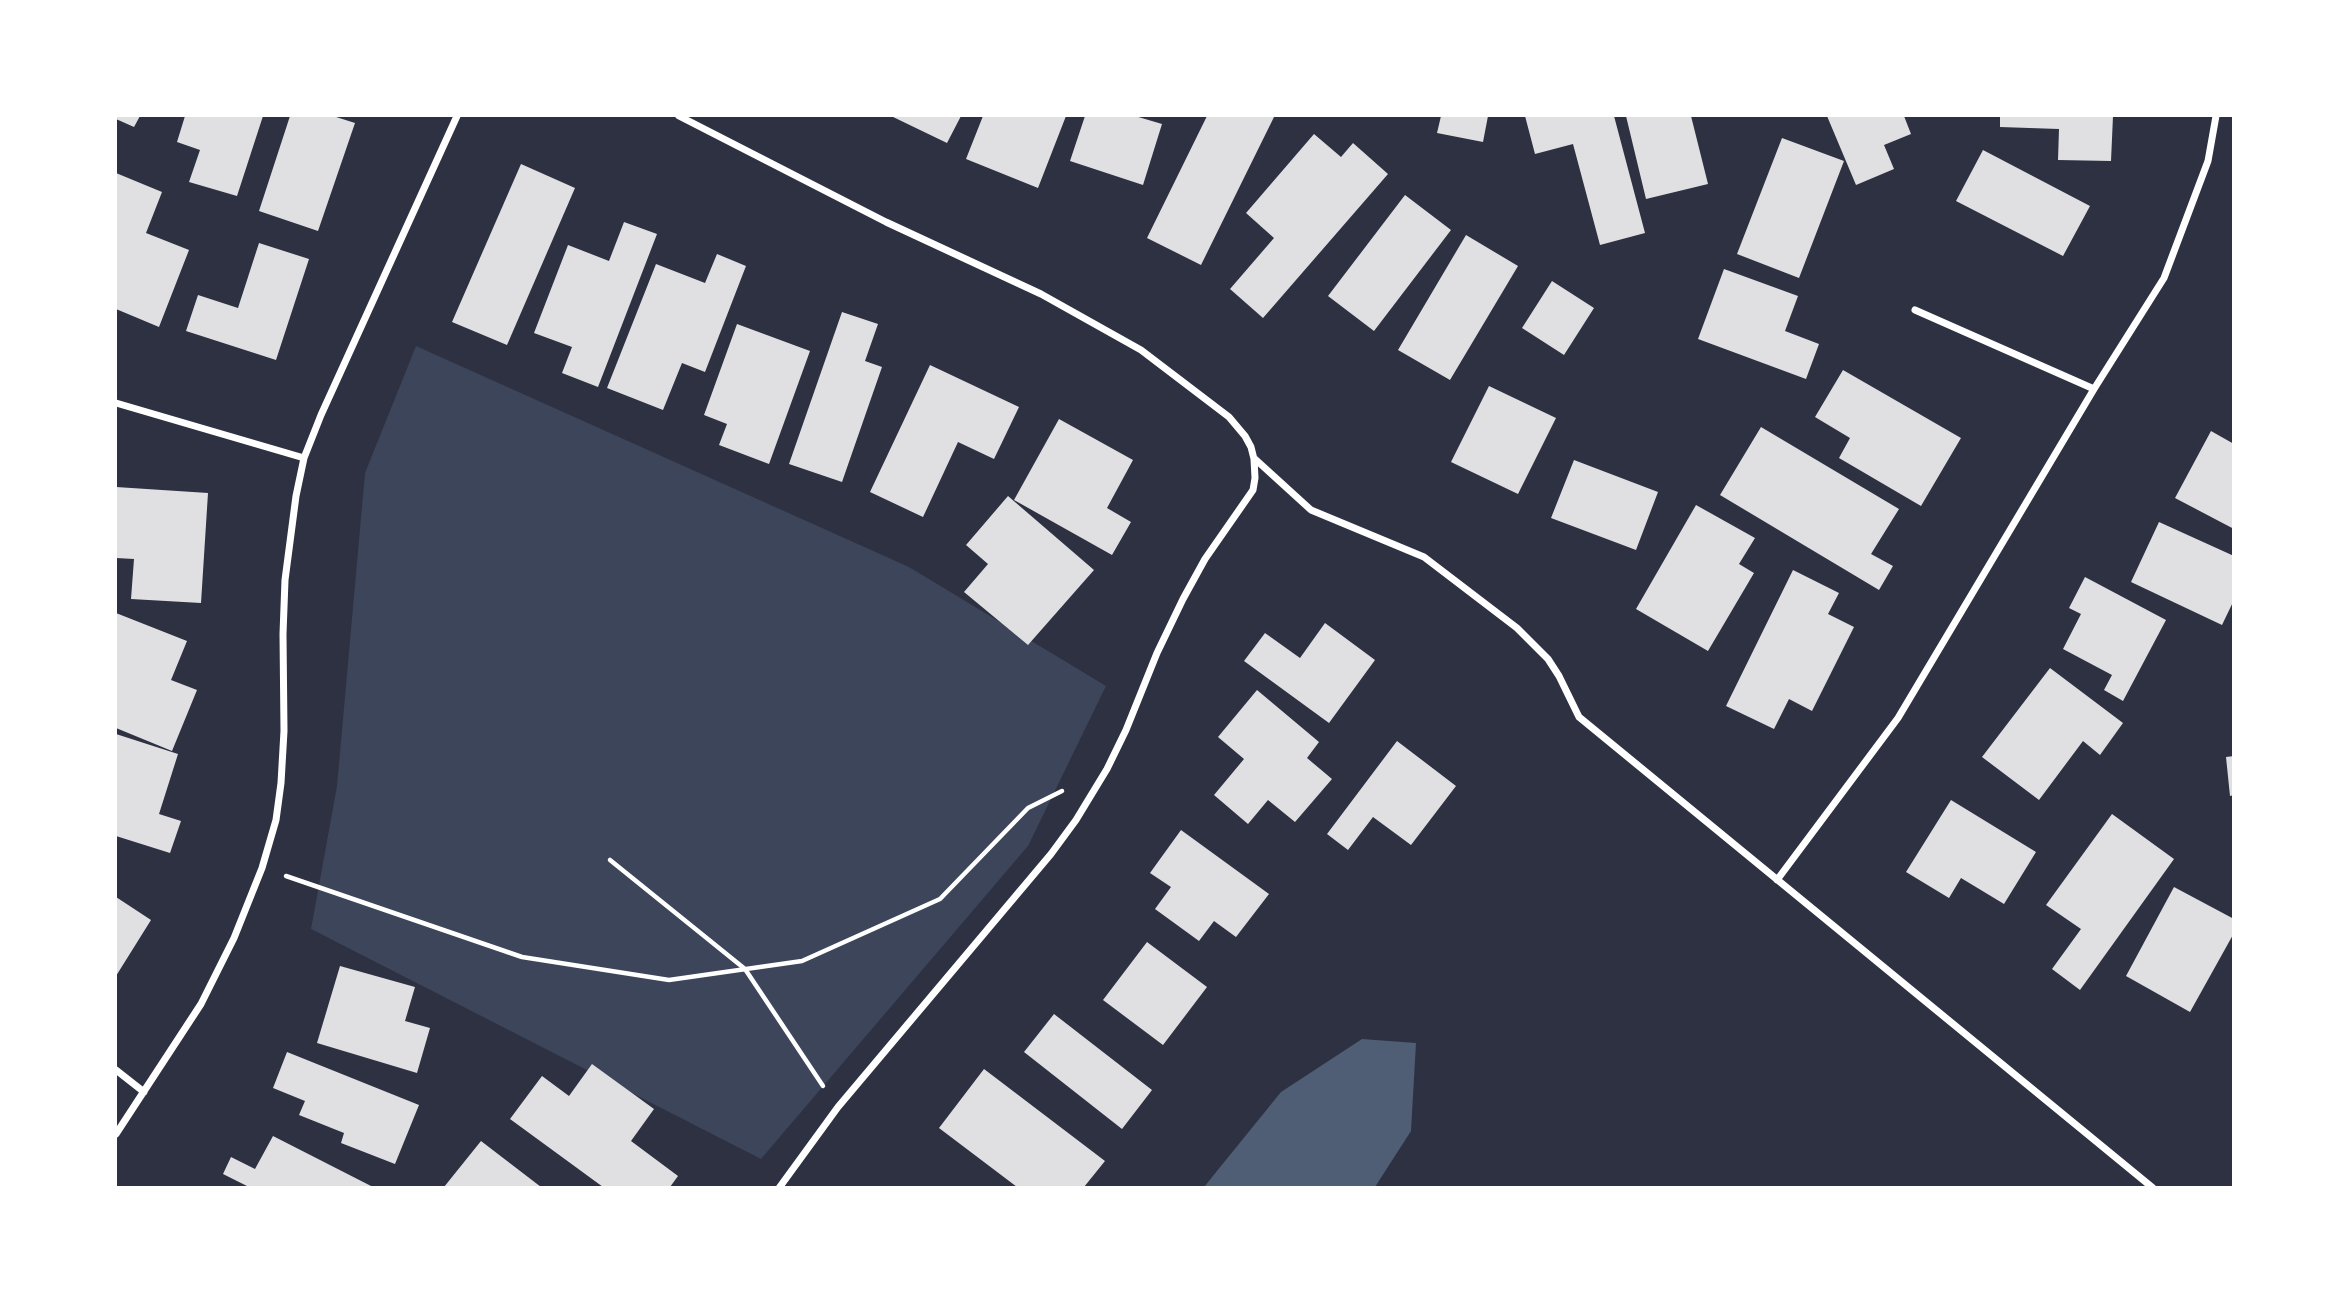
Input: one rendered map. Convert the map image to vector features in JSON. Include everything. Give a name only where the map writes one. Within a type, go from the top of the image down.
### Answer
[{"type":"street","points":[[116,1134],[201,1004],[218,973],[262,868],[276,820],[281,783],[285,580],[304,458],[457,116]]},
{"type":"street","points":[[679,116],[886,222],[1041,294],[1141,350],[1229,417],[1245,436],[1254,459],[1253,490],[1205,559],[1183,598],[1126,730],[1107,769],[1076,820],[1051,854],[838,1107],[779,1188]]},
{"type":"street","points":[[1777,880],[1898,718],[2164,278],[2207,161],[2216,116]]},
{"type":"street","points":[[1915,310],[2094,390]]},
{"type":"street","points":[[116,403],[304,458]]},
{"type":"street","points":[[1254,459],[1311,510],[1424,557],[1517,628],[1548,659],[1578,717],[2153,1188]]},
{"type":"street","points":[[116,1070],[144,1092]]},
{"type":"path","points":[[262,868],[522,957],[670,980],[802,961],[940,899],[1028,808],[1107,769]]},
{"type":"path","points":[[610,860],[745,969],[838,1107]]},
{"type":"shaded area","points":[[416,346],[909,567],[1106,686],[1028,846],[761,1159],[311,929],[337,786],[365,473]]},
{"type":"shaded area","points":[[1362,1039],[1416,1043],[1411,1131],[1375,1187],[1204,1187],[1281,1092]]},
{"type":"building","points":[[116,116],[140,116],[134,127],[116,119]]},
{"type":"building","points":[[185,116],[263,116],[237,196],[189,182],[200,150],[177,142]]},
{"type":"building","points":[[290,116],[333,116],[355,123],[318,231],[259,211]]},
{"type":"building","points":[[891,116],[961,116],[947,143]]},
{"type":"building","points":[[983,116],[1066,116],[1038,188],[966,159]]},
{"type":"building","points":[[1085,116],[1135,116],[1162,124],[1143,185],[1070,161]]},
{"type":"building","points":[[1207,116],[1274,117],[1201,265],[1147,238]]},
{"type":"building","points":[[1441,116],[1488,116],[1483,142],[1437,133]]},
{"type":"building","points":[[1525,116],[1614,116],[1645,233],[1600,245],[1573,144],[1535,154]]},
{"type":"building","points":[[1626,116],[1691,116],[1708,184],[1646,199]]},
{"type":"building","points":[[1827,116],[1904,116],[1911,134],[1884,145],[1894,169],[1856,185]]},
{"type":"building","points":[[2000,116],[2113,116],[2111,161],[2058,160],[2059,129],[2000,127]]},
{"type":"building","points":[[1314,134],[1341,157],[1353,143],[1388,174],[1263,318],[1230,289],[1274,238],[1246,213]]},
{"type":"building","points":[[1782,138],[1844,161],[1799,278],[1737,254]]},
{"type":"building","points":[[1983,150],[2090,206],[2063,256],[1956,201]]},
{"type":"building","points":[[521,164],[575,188],[507,345],[452,322]]},
{"type":"building","points":[[116,173],[162,192],[146,233],[189,250],[159,327],[116,309]]},
{"type":"building","points":[[1405,195],[1451,230],[1374,331],[1328,296]]},
{"type":"building","points":[[624,222],[657,234],[598,387],[562,373],[572,347],[534,333],[568,245],[609,261]]},
{"type":"building","points":[[1466,235],[1518,266],[1450,380],[1398,350]]},
{"type":"building","points":[[259,243],[309,259],[276,360],[186,331],[198,295],[238,308]]},
{"type":"building","points":[[717,254],[746,266],[705,372],[682,363],[663,410],[607,388],[656,264],[705,283]]},
{"type":"building","points":[[1724,269],[1798,296],[1785,331],[1819,344],[1806,379],[1698,339]]},
{"type":"building","points":[[1552,281],[1594,308],[1564,355],[1522,328]]},
{"type":"building","points":[[842,312],[878,324],[865,361],[882,367],[842,482],[789,464]]},
{"type":"building","points":[[737,324],[810,351],[769,464],[719,445],[727,424],[704,415]]},
{"type":"building","points":[[930,365],[1019,407],[994,459],[958,442],[923,517],[870,492]]},
{"type":"building","points":[[1843,370],[1961,438],[1921,506],[1839,458],[1850,438],[1815,417]]},
{"type":"building","points":[[1489,386],[1556,418],[1518,494],[1451,462]]},
{"type":"building","points":[[1059,419],[1133,460],[1107,508],[1131,522],[1112,555],[1014,500]]},
{"type":"building","points":[[1761,427],[1899,509],[1871,554],[1893,566],[1879,590],[1720,495]]},
{"type":"building","points":[[2211,431],[2234,444],[2234,529],[2175,498]]},
{"type":"building","points":[[1574,460],[1658,492],[1636,550],[1551,518]]},
{"type":"building","points":[[116,487],[208,493],[201,603],[131,599],[134,559],[116,558]]},
{"type":"building","points":[[1008,496],[1094,570],[1028,645],[964,592],[988,564],[966,545]]},
{"type":"building","points":[[1696,505],[1755,538],[1739,564],[1754,573],[1708,651],[1636,609]]},
{"type":"building","points":[[2159,522],[2234,556],[2234,600],[2222,625],[2131,582]]},
{"type":"building","points":[[1793,570],[1839,593],[1828,614],[1854,627],[1812,711],[1789,699],[1774,729],[1726,706]]},
{"type":"building","points":[[2085,577],[2166,620],[2123,701],[2104,690],[2112,675],[2063,649],[2081,614],[2069,608]]},
{"type":"building","points":[[116,613],[187,641],[171,680],[197,690],[172,751],[116,728]]},
{"type":"building","points":[[1325,623],[1375,660],[1329,723],[1244,661],[1265,633],[1300,658]]},
{"type":"building","points":[[2050,668],[2123,723],[2100,755],[2083,741],[2039,800],[1982,757]]},
{"type":"building","points":[[1257,690],[1319,742],[1307,758],[1332,779],[1295,822],[1268,800],[1248,824],[1214,795],[1244,759],[1218,737]]},
{"type":"building","points":[[116,734],[178,754],[159,814],[181,821],[170,853],[116,836]]},
{"type":"building","points":[[1397,741],[1456,786],[1411,845],[1373,817],[1348,850],[1327,834]]},
{"type":"building","points":[[2234,756],[2234,795],[2230,796],[2226,757]]},
{"type":"building","points":[[1951,800],[2036,852],[2004,904],[1961,878],[1949,898],[1906,872]]},
{"type":"building","points":[[2112,814],[2174,859],[2080,990],[2052,969],[2081,929],[2046,905]]},
{"type":"building","points":[[1181,830],[1269,894],[1236,937],[1214,921],[1199,941],[1155,909],[1171,887],[1150,873]]},
{"type":"building","points":[[2174,887],[2234,919],[2234,933],[2190,1012],[2126,976]]},
{"type":"building","points":[[116,897],[151,920],[116,976]]},
{"type":"building","points":[[1147,942],[1207,987],[1163,1045],[1103,1000]]},
{"type":"building","points":[[340,966],[415,987],[405,1021],[430,1028],[417,1073],[317,1043]]},
{"type":"building","points":[[1054,1014],[1152,1090],[1122,1129],[1024,1052]]},
{"type":"building","points":[[287,1052],[419,1105],[395,1164],[341,1143],[344,1133],[299,1115],[305,1101],[273,1088]]},
{"type":"building","points":[[592,1064],[654,1109],[631,1141],[678,1176],[670,1187],[603,1187],[510,1119],[542,1076],[569,1096]]},
{"type":"building","points":[[984,1069],[1105,1161],[1084,1187],[1017,1187],[939,1128]]},
{"type":"building","points":[[273,1136],[373,1187],[249,1187],[223,1174],[231,1157],[255,1169]]},
{"type":"building","points":[[481,1141],[541,1187],[444,1187]]}]
